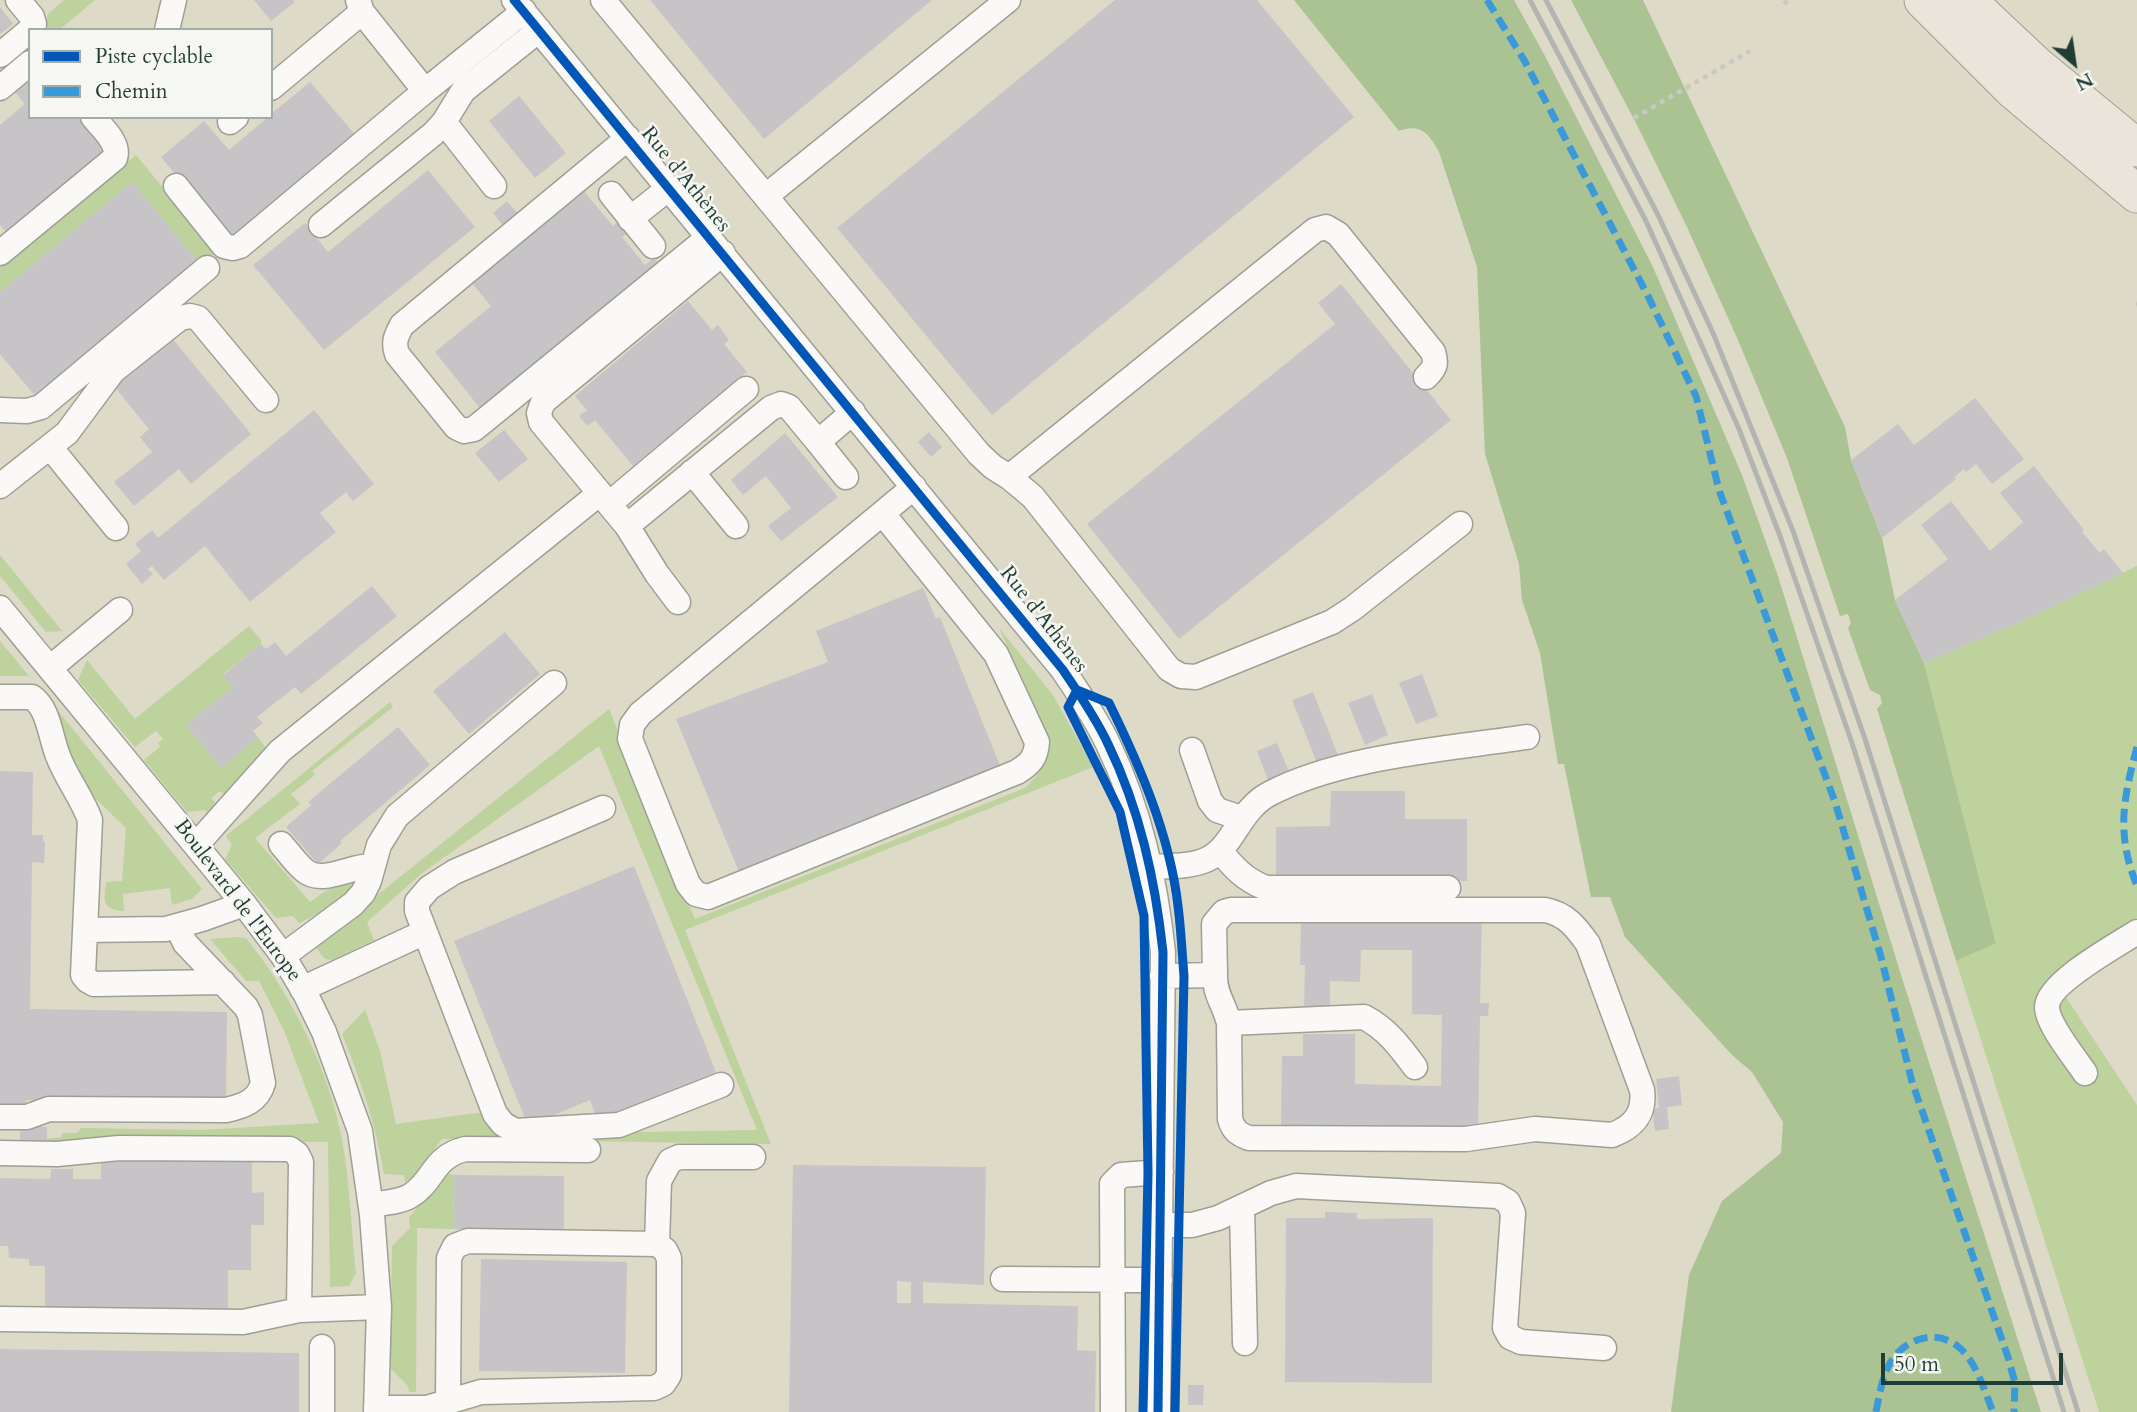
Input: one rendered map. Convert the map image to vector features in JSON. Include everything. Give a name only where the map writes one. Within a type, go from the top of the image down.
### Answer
[{"type":"highway","points":[[1923,0],[2012,89],[2137,194]]},
{"type":"highway","points":[[1967,0],[2035,64],[2137,148]]},
{"type":"street","points":[[18,0],[32,17],[34,24],[31,28]]},
{"type":"street","points":[[167,28],[174,0]]},
{"type":"street","points":[[603,0],[979,454],[1033,498],[1169,669],[1181,676],[1196,677],[1332,622],[1461,524]]},
{"type":"street","points":[[766,196],[1008,0]]},
{"type":"street","points":[[273,86],[360,6],[425,91]]},
{"type":"street","points":[[176,186],[224,246],[240,246],[425,91],[519,6]]},
{"type":"street","name":"Rue d'Athènes","points":[[519,6],[1063,670],[1108,743],[1133,802],[1157,899],[1163,952],[1158,1412]]},
{"type":"street","points":[[321,225],[433,134],[444,122],[463,91],[540,30]]},
{"type":"street","points":[[0,55],[28,32]]},
{"type":"street","points":[[0,88],[28,65]]},
{"type":"street","points":[[0,253],[115,158],[115,144],[95,119]]},
{"type":"street","points":[[444,122],[495,186]]},
{"type":"street","points":[[628,138],[402,325],[396,335],[394,345],[397,354],[456,427],[464,431],[474,429],[716,245]]},
{"type":"street","points":[[630,219],[669,188]]},
{"type":"street","points":[[611,194],[653,246]]},
{"type":"street","points":[[1009,477],[1315,230],[1326,227],[1338,234],[1433,352],[1436,361],[1434,369],[1426,377]]},
{"type":"street","points":[[678,602],[627,526],[541,422],[539,413],[543,402],[716,245]]},
{"type":"street","points":[[0,410],[27,411],[41,407],[207,268]]},
{"type":"street","points":[[0,486],[67,433],[113,371],[180,318],[198,318],[266,400]]},
{"type":"street","points":[[197,844],[280,751],[746,389]]},
{"type":"street","points":[[627,526],[771,408],[781,404],[789,407],[846,477]]},
{"type":"street","points":[[818,442],[853,412]]},
{"type":"street","points":[[50,447],[116,528]]},
{"type":"street","points":[[692,472],[736,526]]},
{"type":"street","points":[[883,514],[996,654],[1037,742],[1036,754],[1030,764],[1004,778],[708,897],[696,894],[688,884],[630,738],[632,725],[640,714],[914,487]]},
{"type":"street","name":"Boulevard de l'Europe","points":[[0,608],[244,904],[283,956],[324,1032],[360,1131],[371,1205],[379,1307],[376,1410]]},
{"type":"street","points":[[50,667],[120,610]]},
{"type":"street","points":[[283,956],[353,904],[363,893],[379,845],[397,816],[554,683]]},
{"type":"street","points":[[0,697],[32,697],[38,701],[43,708],[58,757],[90,820],[83,975],[87,981],[94,984],[223,982]]},
{"type":"street","points":[[1150,867],[1206,860],[1220,851],[1241,818],[1268,794],[1334,769],[1527,737]]},
{"type":"street","points":[[1192,750],[1210,801],[1217,810],[1241,818]]},
{"type":"street","points":[[603,808],[473,863],[429,888],[417,902],[417,911],[495,1114],[503,1124],[515,1131],[619,1125],[721,1085]]},
{"type":"street","points":[[281,844],[305,871],[314,876],[322,877],[354,867],[373,866]]},
{"type":"street","points":[[1220,851],[1240,874],[1252,883],[1266,888],[1448,888]]},
{"type":"street","points":[[85,930],[166,929],[244,904]]},
{"type":"street","points":[[1231,910],[1557,912],[1578,929],[1588,944],[1643,1090],[1644,1103],[1634,1123],[1624,1131],[1612,1135],[1535,1129],[1466,1139],[1249,1138],[1233,1128],[1230,1119],[1229,1023],[1227,1012],[1217,995],[1215,975],[1214,923],[1224,912],[1231,910]]},
{"type":"street","points":[[0,1117],[27,1117],[49,1109],[226,1110],[242,1106],[261,1092],[264,1083],[246,1007],[185,943],[177,926]]},
{"type":"street","points":[[302,989],[425,932]]},
{"type":"street","points":[[2085,1073],[2050,1020],[2047,1007],[2051,993],[2064,980],[2137,932]]},
{"type":"street","points":[[1162,976],[1215,975]]},
{"type":"street","points":[[1229,1023],[1364,1017],[1378,1024],[1393,1038],[1415,1067]]},
{"type":"street","points":[[0,1153],[57,1154],[119,1148],[290,1149],[297,1154],[301,1162],[299,1310]]},
{"type":"street","points":[[371,1205],[412,1195],[444,1157],[465,1149],[588,1150]]},
{"type":"street","points":[[657,1244],[659,1181],[670,1160],[679,1157],[753,1157]]},
{"type":"street","points":[[1114,1412],[1112,1184],[1121,1175],[1161,1172]]},
{"type":"street","points":[[1160,1225],[1192,1225],[1218,1218],[1270,1193],[1296,1186],[1499,1196],[1508,1202],[1513,1213],[1505,1328],[1510,1337],[1521,1342],[1604,1348]]},
{"type":"street","points":[[1242,1207],[1245,1343]]},
{"type":"street","points":[[376,1410],[427,1408],[448,1402],[481,1392],[654,1388],[663,1384],[669,1375],[669,1258],[665,1250],[657,1244],[468,1241],[455,1246],[449,1258],[448,1402]]},
{"type":"street","points":[[1003,1279],[1160,1280]]},
{"type":"street","points":[[0,1319],[243,1322],[299,1310],[379,1307]]},
{"type":"street","points":[[322,1347],[322,1412]]},
{"type":"path","points":[[1634,118],[1749,51]]},
{"type":"green space","points":[[64,0],[95,0],[61,28],[45,28],[48,14]]},
{"type":"green space","points":[[1294,0],[1514,0],[1545,56],[1653,267],[1742,475],[1778,576],[1902,978],[2041,1412],[1671,1412],[1689,1275],[1722,1201],[1781,1153],[1783,1122],[1752,1072],[1732,1055],[1625,937],[1610,897],[1591,897],[1564,764],[1558,764],[1540,653],[1522,600],[1519,564],[1485,454],[1477,267],[1439,152],[1432,140],[1419,129],[1399,131]]},
{"type":"green space","points":[[1571,0],[1643,0],[1845,427],[1851,460],[1882,538],[1895,600],[1924,663],[1996,943],[1956,961],[1877,709],[1882,703],[1880,695],[1870,690],[1848,628],[1851,623],[1848,614],[1840,616],[1787,458],[1687,227]]},
{"type":"green space","points":[[136,155],[216,252],[200,264],[132,183],[0,292],[0,267]]},
{"type":"green space","points":[[0,555],[62,631],[46,632],[0,576]]},
{"type":"green space","points":[[2137,566],[2137,917],[2054,979],[2137,1105],[2137,1412],[2099,1412],[1956,961],[1996,942],[1924,663],[2022,621]]},
{"type":"green space","points":[[249,626],[261,640],[261,644],[223,674],[233,687],[186,725],[221,767],[258,737],[265,747],[265,754],[229,800],[220,791],[211,798],[221,810],[212,819],[205,810],[187,812],[144,760],[160,747],[158,743],[163,739],[156,731],[135,747],[78,680],[87,660],[135,719]]},
{"type":"green space","points":[[999,628],[1053,695],[1093,767],[685,930],[771,1144],[442,1139],[414,1177],[405,1182],[404,1175],[384,1174],[367,1103],[342,1034],[365,1010],[380,1051],[396,1124],[484,1112],[534,1134],[757,1130],[599,746],[421,874],[367,922],[374,940],[332,960],[325,959],[314,946],[609,709],[695,919],[1025,788],[1040,772],[1047,751],[1035,708]]},
{"type":"green space","points":[[0,641],[29,676],[0,676]]},
{"type":"green space","points":[[390,702],[393,707],[312,771],[315,775],[291,794],[300,804],[255,838],[310,902],[340,885],[351,884],[354,889],[332,907],[299,923],[293,916],[276,918],[225,859],[232,845],[226,836]]},
{"type":"green space","points":[[55,707],[202,889],[192,899],[172,905],[170,888],[123,894],[124,911],[108,906],[105,899],[106,882],[122,881],[126,828],[95,798],[84,783],[50,715]]},
{"type":"green space","points":[[246,938],[278,983],[306,1033],[328,1086],[342,1140],[349,1189],[356,1273],[349,1286],[330,1287],[328,1142],[47,1142],[47,1139],[62,1137],[62,1133],[77,1133],[81,1128],[202,1130],[319,1123],[285,1033],[259,981],[246,981],[210,939]]},
{"type":"green space","points":[[445,1173],[454,1175],[453,1229],[417,1228],[416,1392],[409,1392],[408,1386],[390,1368],[392,1246],[410,1228],[409,1218]]},
{"type":"building","points":[[254,0],[293,0],[295,2],[271,21]]},
{"type":"building","points":[[650,0],[932,0],[764,139]]},
{"type":"building","points":[[1115,0],[1257,0],[1354,117],[992,415],[837,228]]},
{"type":"building","points":[[0,7],[13,24],[0,34]]},
{"type":"building","points":[[28,80],[28,119],[84,119],[110,150],[8,235],[0,225],[0,125],[25,104],[14,91]]},
{"type":"building","points":[[310,82],[358,138],[232,242],[161,157],[204,121],[229,150],[266,119],[273,119],[273,112]]},
{"type":"building","points":[[519,96],[566,153],[535,178],[489,121]]},
{"type":"building","points":[[428,170],[475,227],[324,350],[253,265],[305,223],[328,252]]},
{"type":"building","points":[[132,182],[200,264],[37,398],[0,354],[0,292]]},
{"type":"building","points":[[582,189],[613,226],[618,221],[629,232],[622,237],[645,265],[654,258],[661,266],[483,412],[435,352],[491,306],[470,281]]},
{"type":"building","points":[[507,201],[520,216],[505,228],[493,213]]},
{"type":"building","points":[[1341,284],[1451,420],[1179,639],[1087,524],[1335,324],[1318,303]]},
{"type":"building","points":[[688,301],[712,330],[718,325],[729,340],[724,344],[747,372],[633,466],[595,420],[587,426],[579,416],[587,410],[575,396]]},
{"type":"building","points":[[172,338],[251,434],[191,484],[179,469],[134,506],[114,482],[152,452],[140,437],[149,429],[113,385]]},
{"type":"building","points":[[1975,398],[2024,459],[1992,484],[1976,464],[1966,472],[1964,469],[1954,477],[1956,479],[1882,538],[1851,460],[1898,424],[1914,445]]},
{"type":"building","points":[[314,410],[374,484],[353,501],[346,492],[320,513],[336,532],[250,602],[205,546],[164,580],[152,566],[148,569],[153,574],[142,584],[126,564],[141,551],[135,544],[152,530],[158,538]]},
{"type":"building","points":[[504,430],[528,459],[499,482],[475,453]]},
{"type":"building","points":[[929,432],[942,447],[931,457],[918,442]]},
{"type":"building","points":[[785,433],[838,497],[781,541],[768,526],[791,508],[766,476],[743,495],[731,480]]},
{"type":"building","points":[[2034,466],[2084,530],[2082,532],[2100,553],[2104,549],[2123,573],[2022,621],[1924,663],[1895,600],[1948,559],[1921,525],[1951,501],[1990,551],[2023,522],[2000,493]]},
{"type":"building","points":[[372,586],[397,616],[301,694],[295,687],[257,717],[263,723],[253,731],[258,737],[221,768],[186,725],[233,687],[223,675],[261,644],[266,649],[275,642],[286,656]]},
{"type":"building","points":[[923,588],[936,619],[940,617],[1001,768],[739,872],[676,719],[828,662],[816,631]]},
{"type":"building","points":[[505,632],[540,674],[469,734],[433,691]]},
{"type":"building","points":[[1422,674],[1438,716],[1416,724],[1399,683]]},
{"type":"building","points":[[1313,692],[1338,755],[1317,763],[1292,700]]},
{"type":"building","points":[[1372,694],[1388,735],[1365,745],[1348,703]]},
{"type":"building","points":[[398,727],[430,765],[340,841],[342,843],[318,864],[286,827],[311,805],[308,802]]},
{"type":"building","points":[[1277,743],[1290,774],[1269,783],[1257,751]]},
{"type":"building","points":[[0,771],[33,772],[32,835],[43,835],[45,841],[44,863],[32,862],[30,1009],[227,1012],[226,1103],[26,1100],[26,1111],[0,1111]]},
{"type":"building","points":[[1331,791],[1405,791],[1405,819],[1467,819],[1467,881],[1276,880],[1276,827],[1330,826]]},
{"type":"building","points":[[634,866],[716,1072],[597,1120],[590,1100],[528,1126],[454,941]]},
{"type":"building","points":[[1482,918],[1480,1003],[1489,1003],[1488,1016],[1480,1016],[1478,1131],[1281,1128],[1282,1056],[1303,1056],[1303,1034],[1355,1034],[1355,1084],[1441,1086],[1442,1015],[1412,1014],[1412,950],[1361,950],[1360,982],[1330,981],[1330,1010],[1304,1010],[1305,965],[1300,965],[1301,920]]},
{"type":"building","points":[[1679,1076],[1682,1105],[1667,1107],[1669,1129],[1655,1131],[1652,1109],[1659,1108],[1656,1079]]},
{"type":"building","points":[[20,1126],[47,1127],[47,1142],[20,1141]]},
{"type":"building","points":[[101,1159],[252,1159],[252,1193],[264,1192],[264,1225],[251,1225],[251,1270],[228,1270],[228,1314],[45,1311],[45,1266],[29,1266],[29,1259],[9,1258],[8,1246],[0,1246],[0,1178],[50,1179],[51,1169],[73,1169],[73,1179],[101,1179]]},
{"type":"building","points":[[793,1165],[986,1167],[984,1285],[923,1282],[923,1303],[1078,1306],[1077,1350],[1096,1351],[1095,1412],[789,1412]],"holes":[[[897,1281],[911,1282],[911,1303],[897,1303]]]},
{"type":"building","points":[[454,1175],[564,1176],[564,1232],[453,1229]]},
{"type":"building","points":[[1325,1212],[1357,1213],[1357,1219],[1433,1218],[1432,1383],[1285,1382],[1286,1218],[1325,1218]]},
{"type":"building","points":[[481,1259],[627,1262],[625,1373],[479,1371]]},
{"type":"building","points":[[0,1349],[299,1353],[299,1412],[0,1412]]},
{"type":"building","points":[[1188,1385],[1204,1385],[1203,1405],[1188,1405]]},
{"type":"railway","points":[[1530,0],[1646,221],[1739,429],[1780,536],[1852,743],[2064,1412]]},
{"type":"railway","points":[[1546,0],[1658,215],[1713,333],[1793,531],[1865,739],[2078,1412]]},
{"type":"marked path","points":[[1487,0],[1524,60],[1648,296],[1696,396],[1719,490],[1835,802],[1881,957],[1912,1082],[2008,1357],[2015,1383],[2014,1412]]},
{"type":"marked path","points":[[2137,747],[2124,817],[2126,850],[2137,886]]},
{"type":"marked path","points":[[1876,1412],[1884,1376],[1895,1356],[1912,1342],[1932,1337],[1952,1342],[1967,1356],[1980,1379],[1993,1412]]},
{"type":"cycle path","points":[[514,0],[1063,670],[1093,715],[1108,744],[1129,794],[1144,845],[1156,898],[1163,952],[1158,1412]]},
{"type":"cycle path","points":[[1077,690],[1109,703],[1121,727],[1161,828],[1178,906],[1184,976],[1175,1412]]},
{"type":"cycle path","points":[[1077,690],[1068,707],[1120,812],[1144,916],[1148,1173],[1143,1412]]}]
